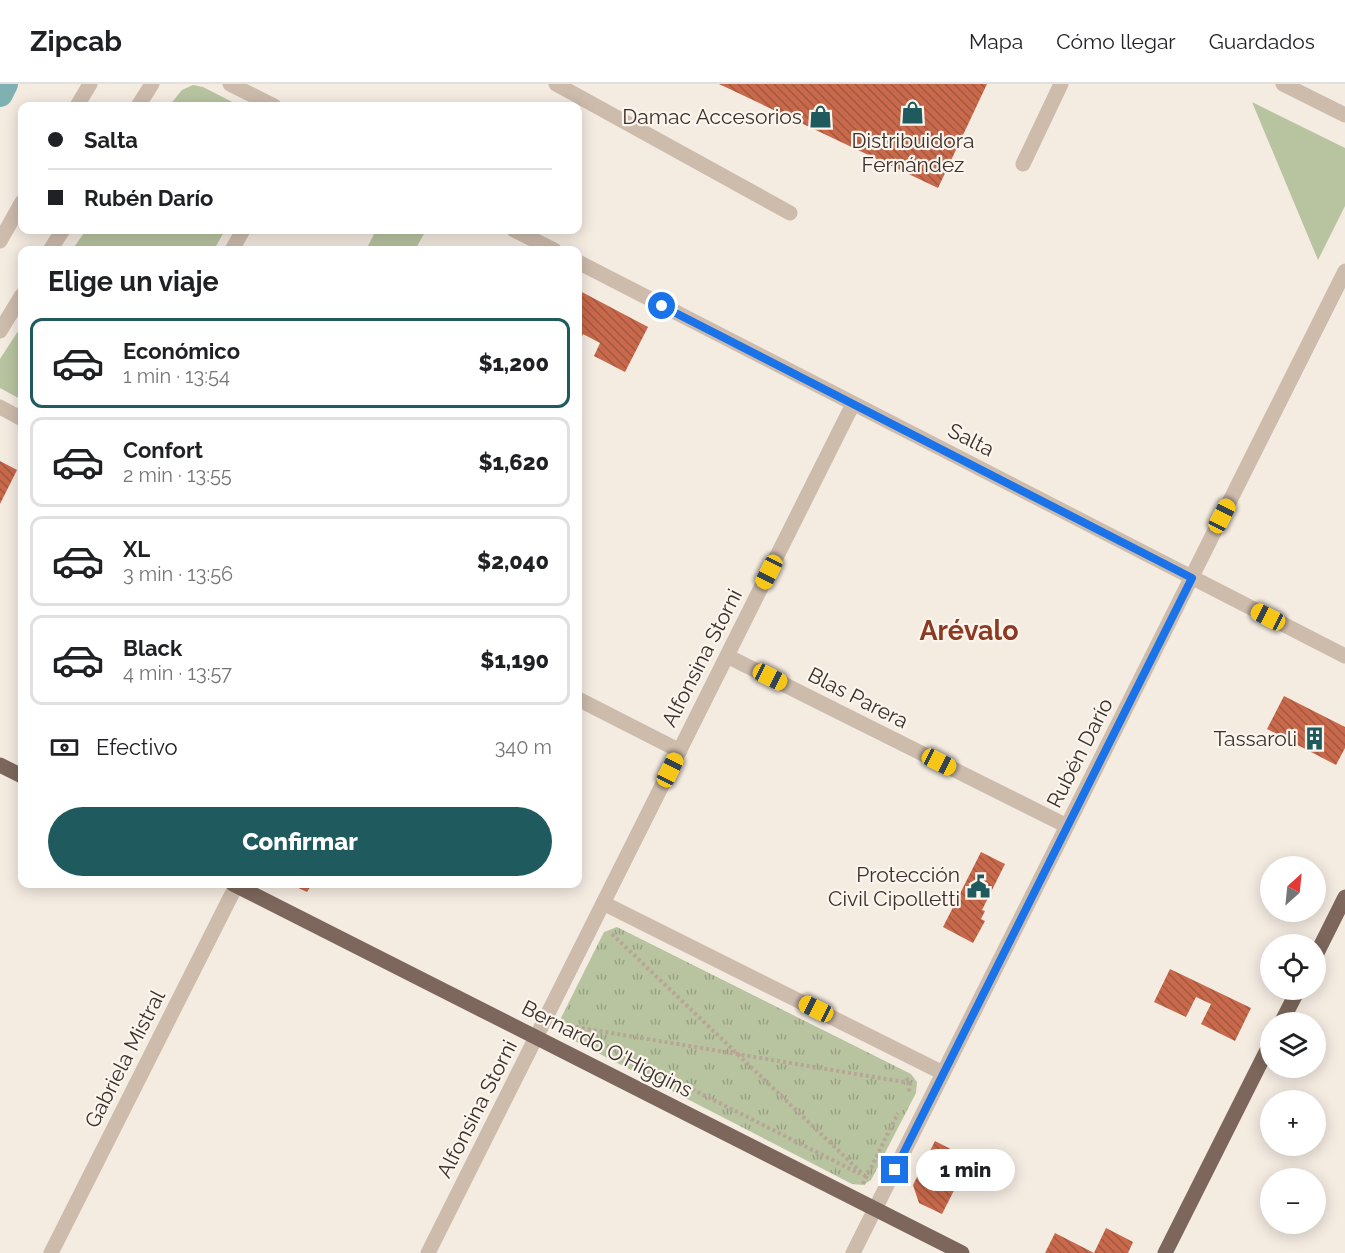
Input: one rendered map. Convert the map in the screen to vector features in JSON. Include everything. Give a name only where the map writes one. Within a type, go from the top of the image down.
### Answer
[{"type":"main road","points":[[0,765],[18,774]]},
{"type":"main road","name":"Bernardo O'Higgins","points":[[244,888],[962,1253]]},
{"type":"main road","points":[[1326,935],[1345,897]]},
{"type":"main road","points":[[1165,1253],[1260,1064]]},
{"type":"street","points":[[79,102],[90,84]]},
{"type":"street","points":[[141,102],[152,84]]},
{"type":"street","points":[[230,84],[266,102]]},
{"type":"street","points":[[556,84],[790,213]]},
{"type":"street","points":[[1023,164],[1061,84]]},
{"type":"street","points":[[1283,84],[1345,115]]},
{"type":"street","points":[[0,242],[18,209]]},
{"type":"street","points":[[522,234],[546,246]]},
{"type":"street","name":"Salta","points":[[582,264],[1345,656]]},
{"type":"street","name":"Rubén Darío","points":[[853,1253],[1345,271]]},
{"type":"street","points":[[0,331],[18,302]]},
{"type":"street","name":"Alfonsina Storni","points":[[428,1253],[853,404]]},
{"type":"street","points":[[0,407],[18,417]]},
{"type":"street","name":"Blas Parera","points":[[727,656],[1067,826]]},
{"type":"street","points":[[582,701],[680,750]]},
{"type":"street","name":"Gabriela Mistral","points":[[51,1253],[234,888]]},
{"type":"street","points":[[603,903],[943,1073]]},
{"type":"path","points":[[612,934],[866,1177]]},
{"type":"path","points":[[608,938],[612,934],[621,934]]},
{"type":"path","points":[[562,1024],[570,1014]]},
{"type":"path","points":[[562,1024],[910,1083]]},
{"type":"path","points":[[562,1024],[872,1180]]},
{"type":"path","points":[[903,1076],[910,1083]]},
{"type":"path","points":[[866,1177],[909,1092],[910,1083]]},
{"type":"green space","points":[[193,85],[203,87],[232,102],[172,102],[182,90]]},
{"type":"green space","points":[[1252,102],[1345,148],[1345,206],[1318,260]]},
{"type":"green space","points":[[83,234],[223,234],[216,246],[75,246]]},
{"type":"green space","points":[[374,234],[424,234],[417,246],[368,246]]},
{"type":"green space","points":[[18,331],[18,398],[0,388],[0,359]]},
{"type":"green space","points":[[617,927],[911,1074],[917,1082],[916,1093],[871,1180],[863,1185],[852,1184],[565,1036],[560,1027],[561,1018],[604,932]]},
{"type":"building","name":"Distribuidora Fernández","points":[[719,84],[987,84],[938,188]]},
{"type":"building","points":[[582,292],[648,327],[625,372],[594,356],[600,343],[583,334],[582,336]]},
{"type":"building","points":[[0,461],[17,470],[0,504]]},
{"type":"building","name":"Tassaroli","points":[[1284,696],[1345,727],[1345,748],[1336,765],[1267,729]]},
{"type":"building","name":"Protección Civil Cipolletti","points":[[981,852],[1005,864],[982,910],[985,911],[981,919],[985,921],[973,943],[943,927]]},
{"type":"building","points":[[1170,969],[1251,1008],[1235,1041],[1201,1024],[1211,1004],[1196,997],[1186,1017],[1154,1002]]},
{"type":"building","points":[[935,1141],[970,1159],[942,1214],[919,1203],[913,1185]]},
{"type":"building","points":[[1106,1228],[1133,1242],[1128,1253],[1094,1253]]},
{"type":"building","points":[[1055,1233],[1094,1253],[1045,1253]]},
{"type":"waterway","points":[[0,94],[5,84]]},
{"type":"place","name":"Distribuidora Fernández","points":[[913,113]]},
{"type":"place","name":"Damac Accesorios","points":[[820,117]]},
{"type":"place","name":"Tassaroli","points":[[1315,739]]},
{"type":"place","name":"Protección Civil Cipolletti","points":[[978,887]]},
{"type":"district","name":"Arévalo","points":[[969,631]]},
{"type":"route","points":[[662,306],[1192,578],[895,1170]]}]
